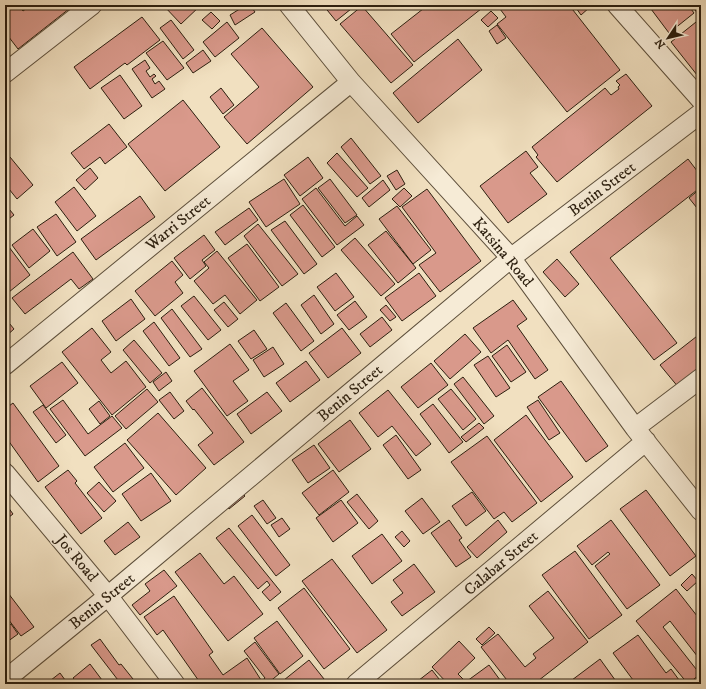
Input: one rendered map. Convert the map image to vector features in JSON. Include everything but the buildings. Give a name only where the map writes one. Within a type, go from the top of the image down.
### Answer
[{"type":"street","points":[[7,69],[92,5]]},
{"type":"street","name":"Katsina Road","points":[[289,5],[351,82],[511,258],[641,435],[701,511]]},
{"type":"street","points":[[617,5],[701,100]]},
{"type":"street","name":"Warri Street","points":[[5,365],[351,82]]},
{"type":"street","name":"Benin Street","points":[[5,680],[108,596],[511,258],[701,113]]},
{"type":"street","name":"Calabar Street","points":[[356,684],[641,435],[701,378]]},
{"type":"street","name":"Jos Road","points":[[5,472],[108,596],[175,684]]}]
